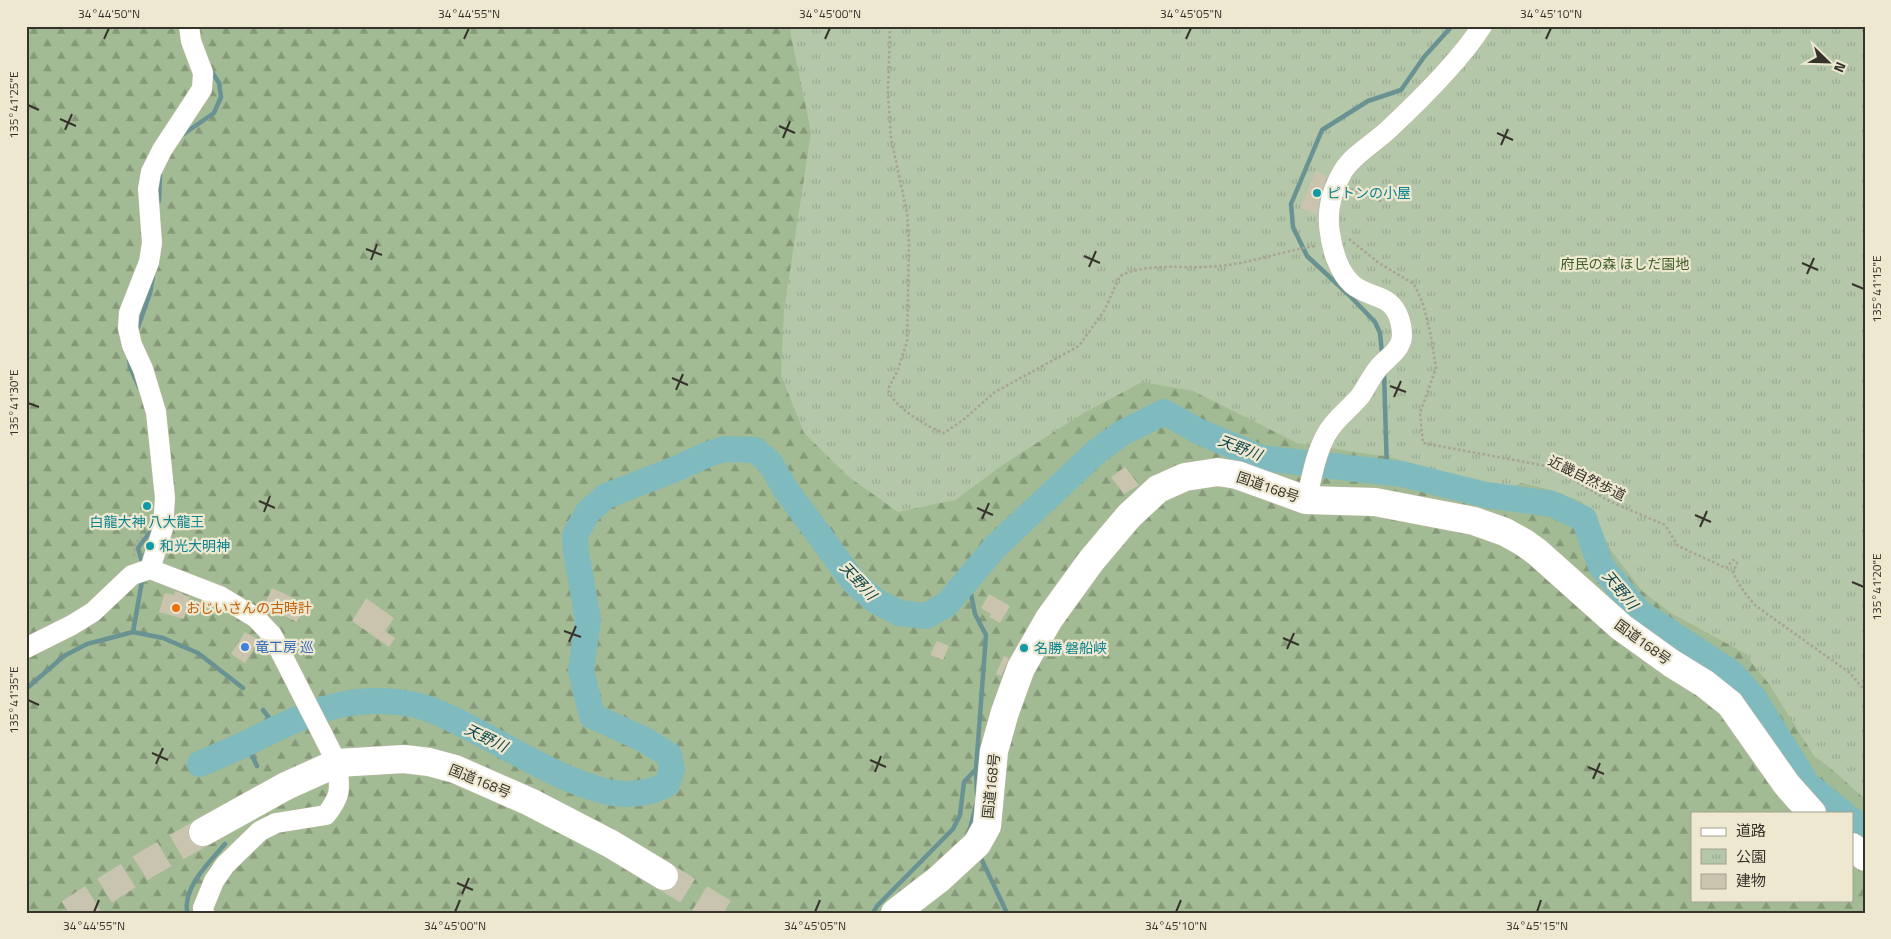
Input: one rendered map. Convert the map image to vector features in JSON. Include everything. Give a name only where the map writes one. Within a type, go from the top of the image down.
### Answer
[{"type":"highway","name":"国道168号","points":[[895,913],[939,879],[978,844],[987,826],[994,751],[1005,712],[1021,668],[1049,619],[1091,561],[1129,516],[1158,489],[1185,477],[1218,472],[1308,494],[1374,502],[1474,521],[1505,532],[1523,542],[1537,552],[1621,628],[1705,684],[1730,704],[1787,786],[1811,812]]},
{"type":"highway","name":"国道168号","points":[[203,832],[286,786],[331,752],[429,762],[455,769],[530,802],[611,844],[664,876]]},
{"type":"highway","points":[[1854,849],[1865,857]]},
{"type":"street","points":[[150,569],[163,528],[165,498],[156,412],[143,369],[132,346],[128,328],[128,313],[148,262],[152,243],[148,189],[151,172],[162,150],[202,89],[203,73],[191,41],[189,26]]},
{"type":"street","points":[[1308,494],[1318,452],[1326,433],[1360,396],[1380,367],[1393,355],[1402,337],[1400,320],[1396,309],[1388,301],[1358,288],[1350,282],[1336,259],[1327,216],[1330,201],[1344,170],[1397,121],[1442,75],[1476,36],[1482,26]]},
{"type":"street","points":[[26,648],[72,625],[93,612],[132,575],[150,569],[220,596],[256,618],[272,635],[331,752],[340,786],[336,803],[326,815],[276,823],[260,831],[225,865],[214,881],[203,908],[204,913]]},
{"type":"path","points":[[890,26],[888,93],[891,138],[906,213],[909,245],[907,342],[897,372],[888,389],[889,396],[925,424],[944,433],[963,420],[995,392],[1079,346],[1104,311],[1120,276],[1145,268],[1222,266],[1330,235]]},
{"type":"path","points":[[1338,184],[1383,202]]},
{"type":"path","name":"近畿自然歩道","points":[[1330,235],[1414,284],[1419,295],[1431,336],[1436,368],[1420,414],[1423,444],[1546,466],[1609,501],[1664,525],[1678,546],[1726,568],[1735,560],[1737,563],[1733,573],[1744,592],[1756,606],[1850,673],[1865,691]]},
{"type":"green space","points":[[26,26],[1865,26],[1865,913],[26,913]]},
{"type":"green space","name":"府民の森 ほしだ園地","points":[[789,26],[1865,26],[1865,799],[1814,756],[1769,684],[1744,653],[1671,613],[1643,592],[1610,549],[1593,516],[1582,502],[1551,490],[1522,483],[1499,492],[1435,476],[1395,458],[1297,443],[1193,391],[1142,382],[1082,414],[1004,464],[955,500],[898,512],[849,477],[804,433],[781,375],[784,310],[811,132]]},
{"type":"building","name":"ピトンの小屋","points":[[1316,171],[1327,176],[1319,198],[1317,215],[1300,208]]},
{"type":"building","points":[[1125,467],[1139,485],[1124,494],[1111,477]]},
{"type":"building","points":[[272,588],[294,598],[292,603],[304,608],[297,622],[264,606]]},
{"type":"building","points":[[175,591],[190,597],[184,619],[159,612],[165,593],[174,595]]},
{"type":"building","points":[[989,594],[1010,606],[1000,623],[989,617],[991,614],[981,608]]},
{"type":"building","points":[[366,598],[394,618],[385,631],[395,638],[389,647],[352,621]]},
{"type":"building","points":[[245,632],[259,640],[245,663],[231,654]]},
{"type":"building","points":[[937,641],[949,646],[943,660],[930,655]]},
{"type":"building","points":[[1004,656],[1009,658],[1001,676],[996,674]]},
{"type":"waterway","points":[[1382,354],[1380,333],[1375,322],[1307,256],[1293,227],[1291,204],[1322,130],[1368,101],[1401,90],[1424,57],[1452,26]]},
{"type":"waterway","points":[[182,135],[214,113],[221,97],[219,83],[210,69]]},
{"type":"waterway","points":[[159,201],[160,174]]},
{"type":"waterway","points":[[136,333],[150,293],[153,276]]},
{"type":"waterway","points":[[129,359],[130,367],[139,387]]},
{"type":"waterway","points":[[1384,372],[1387,472]]},
{"type":"waterway","name":"天野川","points":[[200,764],[279,727],[327,708],[360,702],[389,701],[426,708],[584,785],[622,794],[653,790],[667,784],[672,769],[669,755],[643,739],[592,716],[581,670],[588,620],[576,552],[575,535],[588,512],[606,496],[724,449],[755,450],[770,463],[786,490],[854,582],[876,601],[899,613],[926,616],[947,604],[995,547],[1096,452],[1122,433],[1164,412],[1198,431],[1261,458],[1402,474],[1486,495],[1552,504],[1584,519],[1601,566],[1639,612],[1732,673],[1754,698],[1807,784],[1842,812]]},
{"type":"waterway","points":[[142,562],[138,548],[153,528]]},
{"type":"waterway","points":[[968,579],[975,614],[986,635],[976,769],[977,795]]},
{"type":"waterway","points":[[133,632],[142,581]]},
{"type":"waterway","points":[[26,689],[64,656],[87,644],[133,632],[163,638],[198,653],[243,688]]},
{"type":"waterway","points":[[263,710],[277,728]]},
{"type":"waterway","points":[[246,743],[257,766]]},
{"type":"waterway","points":[[873,913],[877,906],[953,829],[960,815],[964,782],[976,769]]},
{"type":"waterway","points":[[969,833],[976,805]]},
{"type":"waterway","name":"天野川","points":[[1854,821],[1865,829]]},
{"type":"waterway","points":[[187,913],[189,893],[193,884],[225,844]]},
{"type":"waterway","points":[[979,854],[1007,913]]},
{"type":"tunnel","points":[[69,913],[147,864],[203,832]]},
{"type":"tunnel","points":[[664,876],[724,913]]},
{"type":"place","name":"ピトンの小屋","points":[[1317,193]]},
{"type":"place","name":"白龍大神 八大龍王","points":[[147,506]]},
{"type":"place","name":"和光大明神","points":[[150,546]]},
{"type":"place","name":"おじいさんの古時計","points":[[176,608]]},
{"type":"place","name":"竜工房 巡","points":[[245,647]]},
{"type":"place","name":"名勝 磐船峡","points":[[1024,648]]}]
